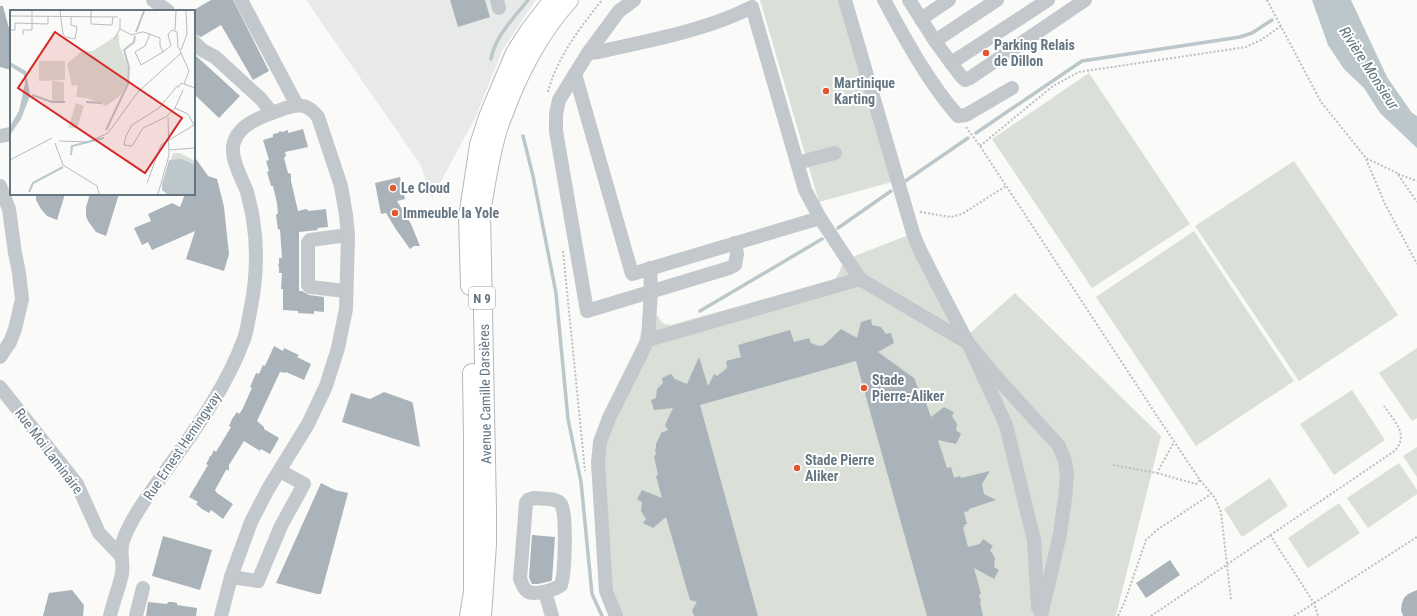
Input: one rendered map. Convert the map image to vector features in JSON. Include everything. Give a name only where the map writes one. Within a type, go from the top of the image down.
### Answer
[{"type":"main road","name":"Avenue Camille Darsières","points":[[469,616],[473,569],[473,437],[468,217],[479,145],[498,91],[515,53],[552,0]]},
{"type":"main road","name":"Avenue Camille Darsières","points":[[482,616],[487,544],[487,509],[481,214],[487,175],[496,134],[509,99],[531,54],[546,30],[569,0]]},
{"type":"street","points":[[153,0],[167,10]]},
{"type":"street","points":[[221,616],[231,576],[251,522],[268,489],[308,424],[326,386],[343,328],[346,309],[348,235],[341,186],[318,117],[313,110],[305,106],[297,105],[241,0]]},
{"type":"street","points":[[634,0],[619,11],[588,53],[559,100],[556,114],[556,131],[587,311],[729,268],[735,265],[737,254],[735,243]]},
{"type":"street","points":[[845,0],[906,209],[920,250],[968,343],[1006,424],[1034,540],[1039,616]]},
{"type":"street","points":[[884,0],[935,86],[958,116],[966,115],[1012,88]]},
{"type":"street","points":[[909,0],[935,41],[965,80],[1085,0]]},
{"type":"street","points":[[921,19],[949,0]]},
{"type":"street","points":[[935,41],[997,0]]},
{"type":"street","points":[[951,63],[1048,0]]},
{"type":"street","points":[[588,53],[604,51],[679,33],[730,18],[751,3],[805,190],[820,218],[860,279],[968,343],[999,380],[1059,446],[1065,461],[1067,475],[1060,534],[1039,616]]},
{"type":"street","points":[[195,43],[202,50],[215,57],[261,98],[272,113]]},
{"type":"street","points":[[575,74],[637,296]]},
{"type":"street","name":"Rue Ernest Hemingway","points":[[110,616],[123,569],[121,556],[123,541],[133,520],[146,499],[207,413],[225,381],[244,339],[252,300],[255,242],[253,219],[232,149],[234,142],[242,128],[272,113],[297,105]]},
{"type":"street","points":[[0,136],[10,134]]},
{"type":"street","points":[[0,145],[10,144]]},
{"type":"street","points":[[797,163],[835,153]]},
{"type":"street","points":[[0,186],[9,209],[22,299],[16,329],[10,342],[0,357]]},
{"type":"street","points":[[632,274],[820,218]]},
{"type":"street","points":[[346,291],[310,287],[308,285],[308,243],[310,240],[318,238],[348,235]]},
{"type":"street","points":[[616,616],[606,591],[598,463],[600,442],[609,418],[648,340],[651,291],[650,268]]},
{"type":"street","points":[[648,340],[860,279]]},
{"type":"street","name":"Rue Moi Laminaire","points":[[0,387],[77,484],[99,533],[121,556]]},
{"type":"street","points":[[231,576],[258,581],[281,526],[304,484],[280,471]]},
{"type":"street","points":[[534,498],[556,500],[561,505],[563,511],[565,547],[562,582],[558,588],[545,592],[530,593],[526,591],[520,579],[526,503],[528,500],[534,498]]},
{"type":"street","points":[[136,616],[143,588]]},
{"type":"street","points":[[545,592],[552,616]]},
{"type":"path","points":[[1266,0],[1321,102],[1366,158],[1385,204],[1417,264]]},
{"type":"path","points":[[980,146],[1053,86],[1079,72],[1246,47],[1261,40],[1281,26]]},
{"type":"path","points":[[958,116],[980,146],[1174,442],[1200,480],[1215,498],[1221,512],[1231,600]]},
{"type":"path","points":[[1366,158],[1417,181]]},
{"type":"path","points":[[1397,173],[1417,202]]},
{"type":"path","points":[[906,209],[951,217],[962,214],[1006,186]]},
{"type":"path","points":[[1151,616],[1398,448],[1401,441],[1399,429],[1384,406]]},
{"type":"path","points":[[1157,473],[1174,442]]},
{"type":"path","points":[[1113,465],[1157,473],[1196,484],[1200,480]]},
{"type":"path","points":[[1118,616],[1125,601],[1146,540],[1157,530],[1211,494]]},
{"type":"path","points":[[1270,535],[1314,603],[1318,616]]},
{"type":"path","points":[[1294,616],[1417,537]]},
{"type":"shaded area","points":[[306,0],[536,0],[503,49],[475,118],[432,198],[420,164]]},
{"type":"shaded area","name":"Martinique Karting","points":[[760,0],[840,0],[892,182],[819,202]]},
{"type":"shaded area","points":[[1089,73],[1190,224],[1092,288],[992,139]]},
{"type":"shaded area","points":[[1294,161],[1398,315],[1299,381],[1195,226]]},
{"type":"shaded area","name":"Stade Pierre-Aliker","points":[[919,231],[969,334],[1015,293],[1161,436],[1116,615],[611,616],[593,447],[599,425],[639,341],[642,328],[642,316],[658,316],[663,323],[671,325],[835,279],[841,266],[857,255]]},
{"type":"shaded area","points":[[1194,231],[1294,381],[1196,446],[1096,297]]},
{"type":"shaded area","points":[[1417,348],[1417,418],[1412,421],[1379,373]]},
{"type":"shaded area","points":[[1352,390],[1385,440],[1334,475],[1300,424]]},
{"type":"shaded area","points":[[1417,447],[1417,477],[1403,456]]},
{"type":"shaded area","points":[[1399,463],[1417,490],[1417,494],[1368,528],[1347,498]]},
{"type":"shaded area","points":[[1270,478],[1288,506],[1242,537],[1224,509]]},
{"type":"shaded area","points":[[1339,503],[1360,533],[1308,568],[1288,538]]},
{"type":"water","name":"Rivière Monsieur","points":[[1312,0],[1351,0],[1387,77],[1412,113],[1417,116],[1417,148],[1380,113],[1364,88],[1344,69],[1328,45]]},
{"type":"building","points":[[211,0],[233,0],[269,71],[253,80],[221,25],[201,37],[195,34],[194,10]]},
{"type":"building","points":[[450,0],[485,0],[490,17],[458,27]]},
{"type":"building","points":[[0,6],[3,6],[10,32],[10,70],[0,67]]},
{"type":"building","points":[[195,55],[240,96],[219,118],[195,95]]},
{"type":"building","points":[[303,129],[308,147],[285,152],[286,156],[284,158],[288,173],[291,174],[291,181],[298,211],[306,209],[309,211],[326,209],[328,227],[317,228],[318,230],[299,232],[299,291],[309,295],[324,297],[324,312],[314,311],[314,314],[283,310],[283,289],[281,289],[282,273],[279,273],[278,265],[279,258],[282,258],[280,229],[278,230],[276,214],[278,214],[277,203],[273,186],[271,186],[267,172],[269,171],[266,161],[269,160],[263,140],[273,137],[273,134],[280,131],[282,132],[288,130],[288,133]]},
{"type":"building","points":[[195,157],[208,176],[217,179],[224,207],[229,254],[224,271],[186,259],[195,231],[152,250],[148,242],[142,245],[134,228],[151,221],[148,214],[172,203],[180,207],[185,195],[195,195]]},
{"type":"building","name":"Immeuble la Yole","points":[[400,177],[405,199],[397,201],[411,224],[420,246],[414,246],[410,249],[386,213],[381,214],[375,183]]},
{"type":"building","points":[[36,195],[65,195],[57,220],[47,216],[36,200]]},
{"type":"building","points":[[90,195],[119,195],[106,236],[96,232],[88,221],[86,216],[86,207]]},
{"type":"building","points":[[871,319],[872,325],[881,327],[886,334],[891,333],[894,343],[878,352],[914,378],[921,395],[925,400],[931,417],[944,407],[954,412],[952,416],[957,424],[956,430],[961,434],[956,444],[938,440],[947,468],[951,467],[954,478],[960,476],[961,478],[990,471],[982,484],[984,494],[996,500],[964,512],[967,524],[963,527],[968,547],[980,544],[983,539],[993,546],[990,550],[995,558],[994,567],[999,570],[994,579],[974,568],[981,594],[979,595],[983,616],[927,616],[856,361],[700,405],[758,616],[694,616],[692,610],[697,602],[690,600],[666,517],[653,528],[643,523],[646,519],[641,511],[642,502],[637,499],[642,490],[662,498],[656,476],[658,475],[654,456],[656,454],[656,444],[661,433],[668,430],[665,425],[673,408],[654,410],[651,400],[656,398],[657,389],[663,383],[662,378],[671,374],[675,379],[687,384],[699,357],[708,386],[714,374],[717,376],[727,368],[726,361],[741,357],[738,345],[790,330],[794,342],[809,338],[811,343],[819,346],[824,345],[841,329],[857,338],[861,322]]},
{"type":"building","points":[[274,346],[283,351],[284,348],[299,355],[297,357],[311,364],[304,380],[286,372],[280,372],[257,421],[264,427],[264,429],[279,438],[270,454],[261,449],[260,451],[244,441],[229,465],[229,470],[226,470],[215,490],[233,504],[223,519],[211,510],[209,513],[202,509],[196,504],[198,502],[189,497],[208,465],[206,464],[209,457],[214,450],[216,452],[231,427],[229,426],[232,419],[237,412],[239,414],[242,410],[252,388],[250,387],[256,373],[259,374],[263,365],[265,366]]},
{"type":"building","points":[[384,392],[412,402],[420,447],[342,422],[351,393],[370,399]]},
{"type":"building","points":[[321,483],[335,490],[348,493],[321,594],[317,594],[276,583]]},
{"type":"building","points":[[532,535],[555,537],[551,581],[532,584],[530,580]]},
{"type":"building","points":[[163,536],[212,550],[200,590],[152,576]]},
{"type":"building","points":[[1170,560],[1180,575],[1146,598],[1136,583]]},
{"type":"building","points":[[72,590],[84,605],[83,616],[43,616],[49,593]]},
{"type":"building","points":[[1417,590],[1417,616],[1403,616],[1401,610],[1404,598],[1408,594]]},
{"type":"building","points":[[148,602],[167,604],[168,602],[173,602],[177,603],[177,605],[197,608],[196,616],[146,616]]},
{"type":"waterway","points":[[491,59],[496,43],[501,35],[528,0]]},
{"type":"waterway","points":[[976,133],[1082,61],[1240,37],[1252,33],[1272,20]]},
{"type":"waterway","points":[[523,136],[533,176],[556,293],[568,419],[581,482],[592,594],[602,616]]},
{"type":"waterway","points":[[904,182],[968,138]]},
{"type":"waterway","points":[[838,228],[891,191]]},
{"type":"waterway","points":[[700,311],[822,239]]},
{"type":"place","name":"Parking Relais de Dillon","points":[[986,53]]},
{"type":"place","name":"Martinique Karting","points":[[826,91]]},
{"type":"place","name":"Le Cloud","points":[[393,188]]},
{"type":"place","name":"Immeuble la Yole","points":[[395,213]]},
{"type":"place","name":"Stade Pierre-Aliker","points":[[864,388]]},
{"type":"place","name":"Stade Pierre Aliker","points":[[797,468]]}]
